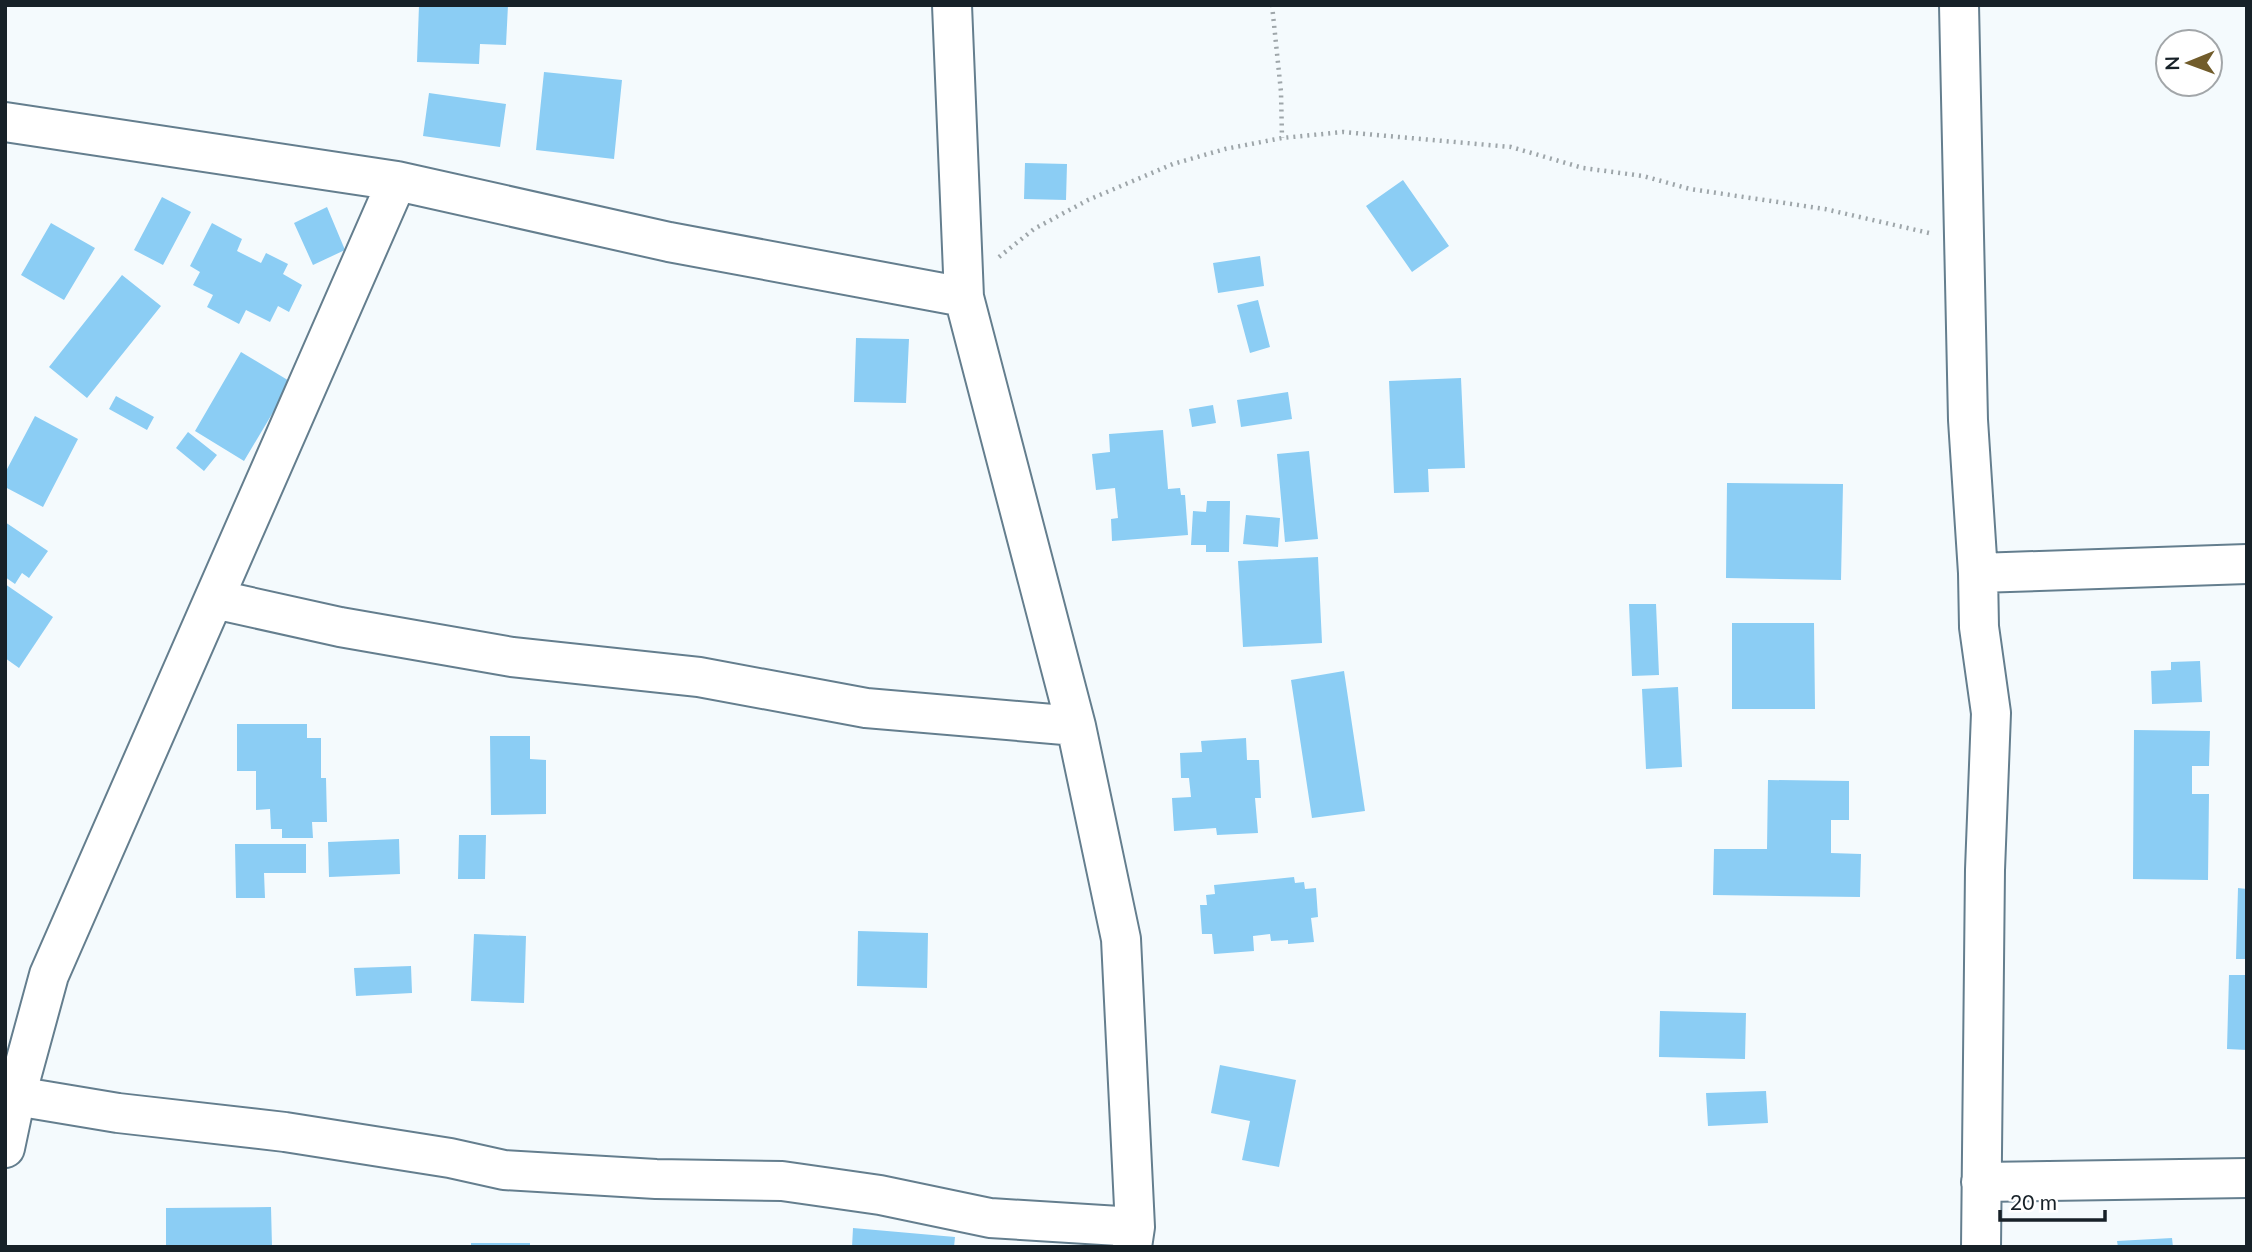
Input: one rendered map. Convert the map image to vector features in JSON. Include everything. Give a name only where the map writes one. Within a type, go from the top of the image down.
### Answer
[{"type":"street","points":[[16,1096],[118,1113],[285,1132],[450,1158],[504,1170],[656,1179],[782,1181],[880,1195],[990,1218],[1134,1237],[1121,939],[1076,726],[964,297],[952,5]]},
{"type":"street","points":[[1959,5],[1968,420],[1979,627],[1991,713],[1985,870],[1981,1247]]},
{"type":"street","points":[[5,122],[397,181],[669,242],[964,297]]},
{"type":"street","points":[[5,1147],[49,975],[397,181]]},
{"type":"street","points":[[1978,573],[2247,564]]},
{"type":"street","points":[[214,599],[340,627],[512,657],[699,677],[866,708],[1076,726]]},
{"type":"street","points":[[1982,1182],[2247,1178]]},
{"type":"path","points":[[1272,5],[1281,92],[1282,138]]},
{"type":"path","points":[[964,297],[995,260],[1034,229],[1088,200],[1173,164],[1225,149],[1282,138],[1343,132],[1511,147],[1583,168],[1643,176],[1690,189],[1825,209],[1964,239]]},
{"type":"building","points":[[419,5],[508,5],[506,45],[480,44],[479,64],[417,62]]},
{"type":"building","points":[[544,72],[622,80],[614,159],[536,150]]},
{"type":"building","points":[[429,93],[506,104],[500,147],[423,136]]},
{"type":"building","points":[[1025,163],[1067,164],[1066,200],[1024,199]]},
{"type":"building","points":[[1403,180],[1449,246],[1412,272],[1366,206]]},
{"type":"building","points":[[162,197],[191,212],[163,265],[134,250]]},
{"type":"building","points":[[327,207],[345,250],[313,265],[294,223]]},
{"type":"building","points":[[51,223],[95,248],[64,300],[21,275]]},
{"type":"building","points":[[212,223],[242,239],[237,251],[261,263],[266,253],[288,264],[283,274],[302,285],[289,312],[278,306],[270,322],[246,310],[239,324],[207,307],[213,295],[193,285],[200,272],[190,266]]},
{"type":"building","points":[[1260,256],[1264,286],[1218,293],[1213,263]]},
{"type":"building","points":[[122,275],[161,306],[87,398],[49,367]]},
{"type":"building","points":[[1258,300],[1270,347],[1250,353],[1237,305]]},
{"type":"building","points":[[856,338],[909,339],[906,403],[854,402]]},
{"type":"building","points":[[241,352],[291,382],[244,461],[195,431]]},
{"type":"building","points":[[1461,378],[1465,468],[1428,469],[1429,492],[1394,493],[1389,381]]},
{"type":"building","points":[[1288,392],[1292,419],[1241,427],[1237,400]]},
{"type":"building","points":[[116,396],[154,417],[147,430],[109,409]]},
{"type":"building","points":[[1213,405],[1216,423],[1192,427],[1189,409]]},
{"type":"building","points":[[35,416],[78,439],[43,507],[5,487],[5,473]]},
{"type":"building","points":[[1163,430],[1168,489],[1180,488],[1181,495],[1185,495],[1188,535],[1112,541],[1111,519],[1118,518],[1115,488],[1096,490],[1092,454],[1110,452],[1109,434]]},
{"type":"building","points":[[188,432],[217,455],[204,471],[176,448]]},
{"type":"building","points":[[1309,451],[1318,539],[1285,542],[1277,454]]},
{"type":"building","points":[[1727,483],[1843,484],[1841,580],[1726,578]]},
{"type":"building","points":[[1207,501],[1230,501],[1229,552],[1206,552],[1206,545],[1191,545],[1193,511],[1206,512]]},
{"type":"building","points":[[1246,515],[1280,518],[1278,547],[1243,544]]},
{"type":"building","points":[[5,522],[48,551],[29,578],[22,573],[15,584],[5,577]]},
{"type":"building","points":[[1318,557],[1322,643],[1243,647],[1238,561]]},
{"type":"building","points":[[5,584],[53,617],[19,668],[5,658]]},
{"type":"building","points":[[1629,604],[1656,604],[1659,675],[1632,676]]},
{"type":"building","points":[[1732,623],[1814,623],[1815,709],[1732,709]]},
{"type":"building","points":[[2200,661],[2202,702],[2152,704],[2151,671],[2171,670],[2171,662]]},
{"type":"building","points":[[1344,671],[1365,811],[1312,818],[1291,680]]},
{"type":"building","points":[[1678,687],[1682,767],[1646,769],[1642,689]]},
{"type":"building","points":[[237,724],[307,724],[307,738],[321,738],[321,778],[326,778],[327,822],[312,822],[313,838],[282,838],[282,829],[271,829],[270,809],[256,810],[256,771],[237,771]]},
{"type":"building","points":[[2134,730],[2210,731],[2209,766],[2192,766],[2192,794],[2209,794],[2208,880],[2133,879]]},
{"type":"building","points":[[490,736],[530,736],[530,759],[546,760],[546,814],[491,815]]},
{"type":"building","points":[[1246,738],[1247,760],[1259,760],[1261,798],[1255,798],[1258,833],[1217,835],[1216,828],[1174,831],[1172,798],[1191,797],[1189,778],[1181,778],[1180,753],[1202,752],[1201,741]]},
{"type":"building","points":[[1768,780],[1849,781],[1849,820],[1831,820],[1831,853],[1861,854],[1860,897],[1713,895],[1714,849],[1767,849]]},
{"type":"building","points":[[459,835],[486,835],[485,879],[458,879]]},
{"type":"building","points":[[399,839],[400,874],[329,877],[328,842]]},
{"type":"building","points":[[235,844],[306,844],[306,873],[264,873],[265,898],[236,898]]},
{"type":"building","points":[[1294,877],[1295,883],[1304,882],[1305,889],[1316,888],[1318,917],[1311,918],[1314,942],[1288,944],[1288,940],[1271,941],[1270,934],[1253,936],[1254,951],[1214,954],[1212,934],[1202,934],[1200,905],[1207,905],[1206,895],[1215,894],[1214,885]]},
{"type":"building","points":[[2238,888],[2247,889],[2247,959],[2236,959]]},
{"type":"building","points":[[858,931],[928,933],[927,988],[857,986]]},
{"type":"building","points":[[474,934],[526,936],[524,1003],[471,1001]]},
{"type":"building","points":[[411,966],[412,993],[356,996],[354,968]]},
{"type":"building","points":[[2229,975],[2247,975],[2247,1050],[2227,1049]]},
{"type":"building","points":[[1660,1011],[1746,1013],[1745,1059],[1659,1057]]},
{"type":"building","points":[[1220,1065],[1296,1080],[1279,1167],[1242,1160],[1250,1121],[1211,1113]]},
{"type":"building","points":[[1766,1091],[1768,1123],[1708,1126],[1706,1093]]},
{"type":"building","points":[[271,1207],[272,1247],[166,1247],[166,1208]]},
{"type":"building","points":[[853,1228],[955,1237],[954,1247],[852,1247]]},
{"type":"building","points":[[2172,1238],[2173,1247],[2118,1247],[2117,1241]]},
{"type":"building","points":[[471,1243],[530,1243],[530,1247],[471,1247]]}]
